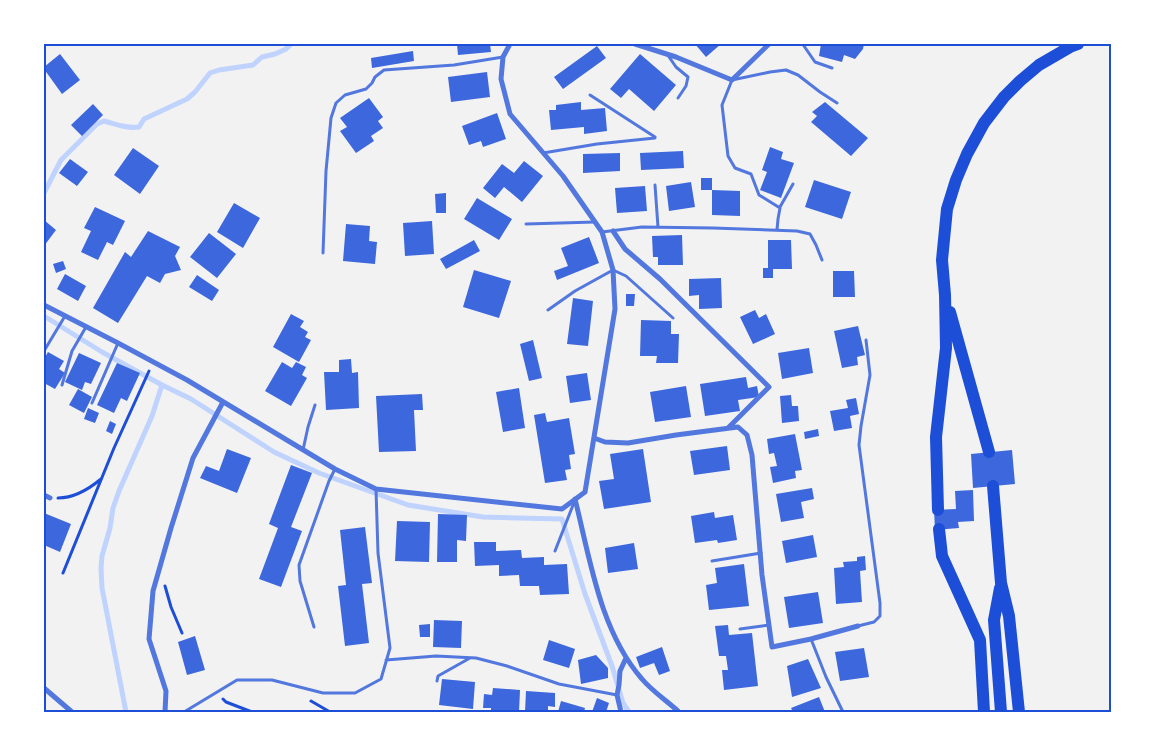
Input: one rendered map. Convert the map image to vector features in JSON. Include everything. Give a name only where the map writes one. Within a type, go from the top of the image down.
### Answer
[{"type":"highway","points":[[938,510],[936,437],[946,348],[942,260],[947,209],[967,154],[984,123],[1004,97],[1040,65],[1078,44]]},
{"type":"highway","points":[[945,295],[989,452]]},
{"type":"highway","points":[[994,486],[1001,583],[1009,616],[1020,712]]},
{"type":"highway","points":[[939,529],[942,556],[980,640],[983,710]]},
{"type":"highway","points":[[1001,583],[994,620],[1001,712]]},
{"type":"street","points":[[44,305],[85,329],[118,343],[187,380],[335,469],[376,490],[562,509],[585,492],[615,310],[613,270],[602,232],[562,176],[510,114],[501,79],[503,57],[510,44]]},
{"type":"street","points":[[634,44],[666,54],[732,80],[769,44]]},
{"type":"street","points":[[613,231],[625,249],[660,279],[769,387],[728,428]]},
{"type":"street","points":[[165,712],[166,691],[149,639],[152,591],[193,458],[224,402]]},
{"type":"street","points":[[594,438],[605,442],[628,443],[738,427],[747,435],[752,455],[762,575],[772,647],[858,626]]},
{"type":"street","points":[[44,495],[50,498]]},
{"type":"street","points":[[575,500],[595,585],[610,627],[626,658],[642,679],[679,712]]},
{"type":"street","points":[[621,712],[617,695],[620,671],[626,658]]},
{"type":"street","points":[[44,688],[72,712]]},
{"type":"lane","points":[[806,44],[804,46],[815,62],[832,68]]},
{"type":"lane","points":[[666,54],[688,78],[686,86],[678,98]]},
{"type":"lane","points":[[323,253],[326,171],[331,118],[336,103],[345,95],[366,89],[375,77],[384,70],[454,65],[503,57]]},
{"type":"lane","points":[[780,208],[759,195],[751,174],[735,168],[728,156],[722,105],[732,80],[786,70],[798,75],[837,103]]},
{"type":"lane","points":[[543,153],[597,144],[655,138],[590,95]]},
{"type":"lane","points":[[777,230],[780,208],[793,184]]},
{"type":"lane","points":[[655,185],[658,227]]},
{"type":"lane","points":[[526,224],[595,222]]},
{"type":"lane","points":[[602,232],[642,227],[797,231],[810,234],[822,260]]},
{"type":"lane","points":[[548,310],[575,291],[613,270],[626,276],[673,318]]},
{"type":"lane","points":[[44,351],[64,317]]},
{"type":"lane","points":[[62,385],[72,351],[85,329]]},
{"type":"lane","points":[[858,626],[874,622],[880,616],[880,603],[859,445],[870,375],[866,340]]},
{"type":"lane","points":[[92,403],[118,343]]},
{"type":"lane","points":[[303,450],[315,405]]},
{"type":"lane","points":[[314,627],[300,581],[300,566],[329,481],[335,469]]},
{"type":"lane","points":[[184,712],[237,680],[272,680],[323,693],[355,692],[381,678],[390,648],[378,553],[376,490]]},
{"type":"lane","points":[[555,551],[575,500]]},
{"type":"lane","points":[[712,562],[761,553]]},
{"type":"lane","points":[[740,629],[769,625]]},
{"type":"lane","points":[[811,639],[826,677],[843,712]]},
{"type":"lane","points":[[386,660],[436,656],[476,658],[507,666],[559,684],[617,695]]},
{"type":"lane","points":[[437,680],[438,676],[471,658]]},
{"type":"path","points":[[63,573],[114,448],[150,369]]},
{"type":"path","points":[[50,498],[63,498],[79,493],[91,487],[102,478]]},
{"type":"path","points":[[159,569],[171,607],[182,632]]},
{"type":"path","points":[[217,692],[226,702],[252,712]]},
{"type":"building","points":[[457,44],[490,44],[491,52],[458,55]]},
{"type":"building","points":[[695,44],[721,44],[706,57]]},
{"type":"building","points":[[821,44],[864,44],[863,49],[855,59],[844,55],[842,62],[819,56]]},
{"type":"building","points":[[597,46],[606,58],[563,89],[554,77]]},
{"type":"building","points":[[413,51],[414,61],[372,68],[371,58]]},
{"type":"building","points":[[60,54],[80,80],[62,94],[44,69]]},
{"type":"building","points":[[640,54],[676,85],[654,111],[629,89],[621,98],[610,89]]},
{"type":"building","points":[[487,72],[490,97],[451,102],[448,77]]},
{"type":"building","points":[[369,98],[383,117],[378,121],[383,128],[371,136],[374,141],[356,153],[340,131],[347,127],[340,118]]},
{"type":"building","points":[[581,102],[581,110],[605,108],[607,131],[584,134],[584,127],[551,130],[549,110],[556,110],[556,105]]},
{"type":"building","points":[[825,102],[868,138],[851,156],[811,122],[817,116],[812,112]]},
{"type":"building","points":[[93,104],[103,115],[82,136],[71,125]]},
{"type":"building","points":[[497,113],[506,139],[483,147],[481,141],[469,145],[462,126]]},
{"type":"building","points":[[770,147],[783,152],[781,159],[794,163],[781,198],[760,190],[767,172],[762,170]]},
{"type":"building","points":[[133,148],[159,166],[140,194],[114,175]]},
{"type":"building","points":[[683,151],[684,168],[641,170],[640,153]]},
{"type":"building","points":[[620,153],[620,171],[583,173],[583,154]]},
{"type":"building","points":[[70,159],[88,172],[77,186],[59,173]]},
{"type":"building","points":[[524,161],[543,176],[522,202],[504,187],[495,198],[483,188],[502,164],[514,173]]},
{"type":"building","points":[[701,178],[712,178],[712,190],[701,190]]},
{"type":"building","points":[[814,180],[851,192],[842,219],[805,207]]},
{"type":"building","points":[[691,182],[695,207],[669,211],[666,186]]},
{"type":"building","points":[[645,186],[647,211],[617,213],[615,188]]},
{"type":"building","points":[[712,190],[740,191],[740,216],[712,215]]},
{"type":"building","points":[[446,193],[446,213],[436,213],[435,194]]},
{"type":"building","points":[[477,198],[512,219],[499,240],[464,219]]},
{"type":"building","points":[[234,203],[260,218],[243,248],[217,232]]},
{"type":"building","points":[[95,207],[125,221],[113,245],[107,242],[98,260],[81,252],[91,231],[84,228]]},
{"type":"building","points":[[44,220],[56,230],[44,246]]},
{"type":"building","points":[[432,221],[434,254],[405,256],[403,223]]},
{"type":"building","points":[[346,224],[370,226],[369,241],[377,242],[375,264],[343,261]]},
{"type":"building","points":[[148,231],[180,247],[175,256],[181,270],[165,274],[160,283],[147,276],[118,323],[93,308],[125,252],[131,257]]},
{"type":"building","points":[[209,233],[236,254],[217,278],[190,257]]},
{"type":"building","points":[[682,235],[683,265],[658,265],[658,257],[653,257],[652,236]]},
{"type":"building","points":[[589,237],[599,263],[557,280],[554,271],[568,266],[561,248]]},
{"type":"building","points":[[474,240],[480,251],[446,269],[440,259]]},
{"type":"building","points":[[768,240],[791,240],[792,269],[773,269],[773,278],[763,278],[763,268],[768,268]]},
{"type":"building","points":[[63,261],[66,269],[56,273],[53,264]]},
{"type":"building","points":[[474,270],[511,281],[499,318],[463,307]]},
{"type":"building","points":[[833,271],[854,271],[855,297],[833,297]]},
{"type":"building","points":[[65,274],[86,286],[78,301],[57,289]]},
{"type":"building","points":[[197,275],[219,290],[212,301],[189,287]]},
{"type":"building","points":[[721,278],[722,308],[699,309],[699,295],[689,296],[689,279]]},
{"type":"building","points":[[626,294],[635,294],[634,306],[626,306]]},
{"type":"building","points":[[573,298],[593,301],[588,346],[567,344]]},
{"type":"building","points":[[755,310],[759,318],[766,314],[775,334],[753,344],[740,317]]},
{"type":"building","points":[[291,314],[304,321],[300,327],[308,332],[305,337],[311,340],[299,362],[273,347]]},
{"type":"building","points":[[641,320],[671,321],[671,334],[679,334],[678,363],[656,363],[657,356],[640,356]]},
{"type":"building","points":[[858,326],[865,355],[857,357],[858,365],[842,368],[834,331]]},
{"type":"building","points":[[533,340],[542,378],[529,381],[520,344]]},
{"type":"building","points":[[809,348],[813,373],[782,379],[778,353]]},
{"type":"building","points":[[48,352],[64,361],[59,369],[65,373],[55,389],[44,383],[44,359]]},
{"type":"building","points":[[79,353],[101,363],[91,384],[85,382],[82,390],[65,382]]},
{"type":"building","points":[[351,359],[352,373],[358,372],[359,408],[326,410],[324,372],[339,372],[339,360]]},
{"type":"building","points":[[282,362],[292,368],[296,362],[306,367],[302,375],[307,378],[291,406],[265,391]]},
{"type":"building","points":[[117,363],[140,373],[127,401],[121,398],[114,413],[97,405]]},
{"type":"building","points":[[587,373],[591,400],[570,403],[566,376]]},
{"type":"building","points":[[746,377],[748,388],[757,386],[759,397],[738,400],[740,411],[705,416],[700,384]]},
{"type":"building","points":[[686,386],[691,417],[655,422],[650,392]]},
{"type":"building","points":[[519,388],[525,428],[503,432],[496,392]]},
{"type":"building","points":[[78,389],[92,397],[84,413],[69,405]]},
{"type":"building","points":[[422,394],[423,410],[414,410],[416,451],[379,452],[376,396]]},
{"type":"building","points":[[791,395],[792,406],[798,406],[799,421],[782,423],[780,396]]},
{"type":"building","points":[[856,398],[859,414],[850,416],[852,428],[834,431],[830,411],[848,408],[846,400]]},
{"type":"building","points":[[88,408],[99,413],[95,423],[84,419]]},
{"type":"building","points":[[545,413],[547,422],[569,418],[575,454],[569,455],[571,469],[565,470],[567,480],[545,483],[534,415]]},
{"type":"building","points":[[110,421],[116,424],[112,434],[106,431]]},
{"type":"building","points":[[818,429],[819,436],[805,439],[804,432]]},
{"type":"building","points":[[795,434],[802,470],[795,471],[796,478],[773,483],[770,467],[777,466],[774,453],[769,454],[767,439]]},
{"type":"building","points":[[727,446],[730,470],[694,475],[690,451]]},
{"type":"building","points":[[227,449],[251,458],[237,493],[200,478],[206,466],[219,471]]},
{"type":"building","points":[[643,449],[651,502],[604,509],[599,481],[614,479],[610,454]]},
{"type":"building","points":[[1012,450],[1015,484],[973,488],[971,454]]},
{"type":"building","points":[[291,465],[312,473],[291,527],[302,531],[281,587],[259,579],[278,528],[269,524]]},
{"type":"building","points":[[812,488],[814,499],[801,502],[804,518],[781,522],[776,494]]},
{"type":"building","points":[[973,490],[974,521],[958,522],[959,528],[935,530],[934,510],[956,509],[955,491]]},
{"type":"building","points":[[714,512],[715,518],[733,515],[737,540],[718,543],[717,540],[695,543],[691,516]]},
{"type":"building","points":[[44,513],[71,524],[60,552],[44,545]]},
{"type":"building","points":[[438,514],[467,515],[466,541],[457,540],[457,562],[437,562]]},
{"type":"building","points":[[397,521],[430,522],[429,562],[395,561]]},
{"type":"building","points":[[365,527],[372,583],[362,584],[369,643],[345,646],[338,586],[346,585],[340,530]]},
{"type":"building","points":[[813,535],[817,557],[786,563],[782,541]]},
{"type":"building","points":[[474,542],[496,542],[496,551],[521,550],[522,558],[544,557],[544,565],[567,564],[569,594],[540,595],[539,586],[520,586],[519,575],[499,576],[499,565],[475,566]]},
{"type":"building","points":[[634,543],[638,569],[608,573],[605,548]]},
{"type":"building","points":[[865,556],[866,570],[860,571],[862,602],[836,604],[834,568],[844,567],[843,562],[857,561],[857,557]]},
{"type":"building","points":[[744,564],[749,606],[709,610],[706,585],[717,583],[715,568]]},
{"type":"building","points":[[818,592],[823,623],[789,628],[784,597]]},
{"type":"building","points":[[434,620],[462,621],[461,648],[433,647]]},
{"type":"building","points":[[430,624],[430,637],[420,637],[419,625]]},
{"type":"building","points":[[728,625],[729,635],[752,633],[758,686],[724,690],[722,670],[728,670],[726,656],[719,656],[715,626]]},
{"type":"building","points":[[195,636],[205,670],[187,675],[178,642]]},
{"type":"building","points":[[549,640],[575,649],[569,668],[543,660]]},
{"type":"building","points":[[662,647],[670,671],[659,675],[654,663],[640,668],[636,657]]},
{"type":"building","points":[[864,648],[869,677],[840,681],[835,652]]},
{"type":"building","points":[[596,655],[608,668],[608,678],[581,684],[578,660]]},
{"type":"building","points":[[808,659],[821,688],[792,697],[787,666]]},
{"type":"building","points":[[442,679],[475,682],[473,709],[439,705]]},
{"type":"building","points":[[493,688],[520,690],[519,712],[491,712],[491,708],[483,708],[484,694],[492,695]]},
{"type":"building","points":[[526,691],[555,693],[555,707],[548,706],[548,712],[525,712]]},
{"type":"building","points":[[819,697],[825,712],[793,712],[791,708]]},
{"type":"building","points":[[597,698],[609,703],[606,712],[592,712]]},
{"type":"building","points":[[561,701],[585,708],[584,712],[558,712]]},
{"type":"waterway","points":[[44,193],[61,160],[97,124],[104,121],[126,127],[139,127],[144,119],[187,99],[210,73],[253,65],[262,57],[275,54],[286,49],[291,44]]},
{"type":"waterway","points":[[44,316],[102,352],[191,399],[274,452],[319,473],[408,505],[483,517],[562,519],[585,594],[612,666],[623,703],[629,712]]},
{"type":"waterway","points":[[126,712],[102,588],[102,556],[110,528],[113,508],[152,416],[162,385]]}]
